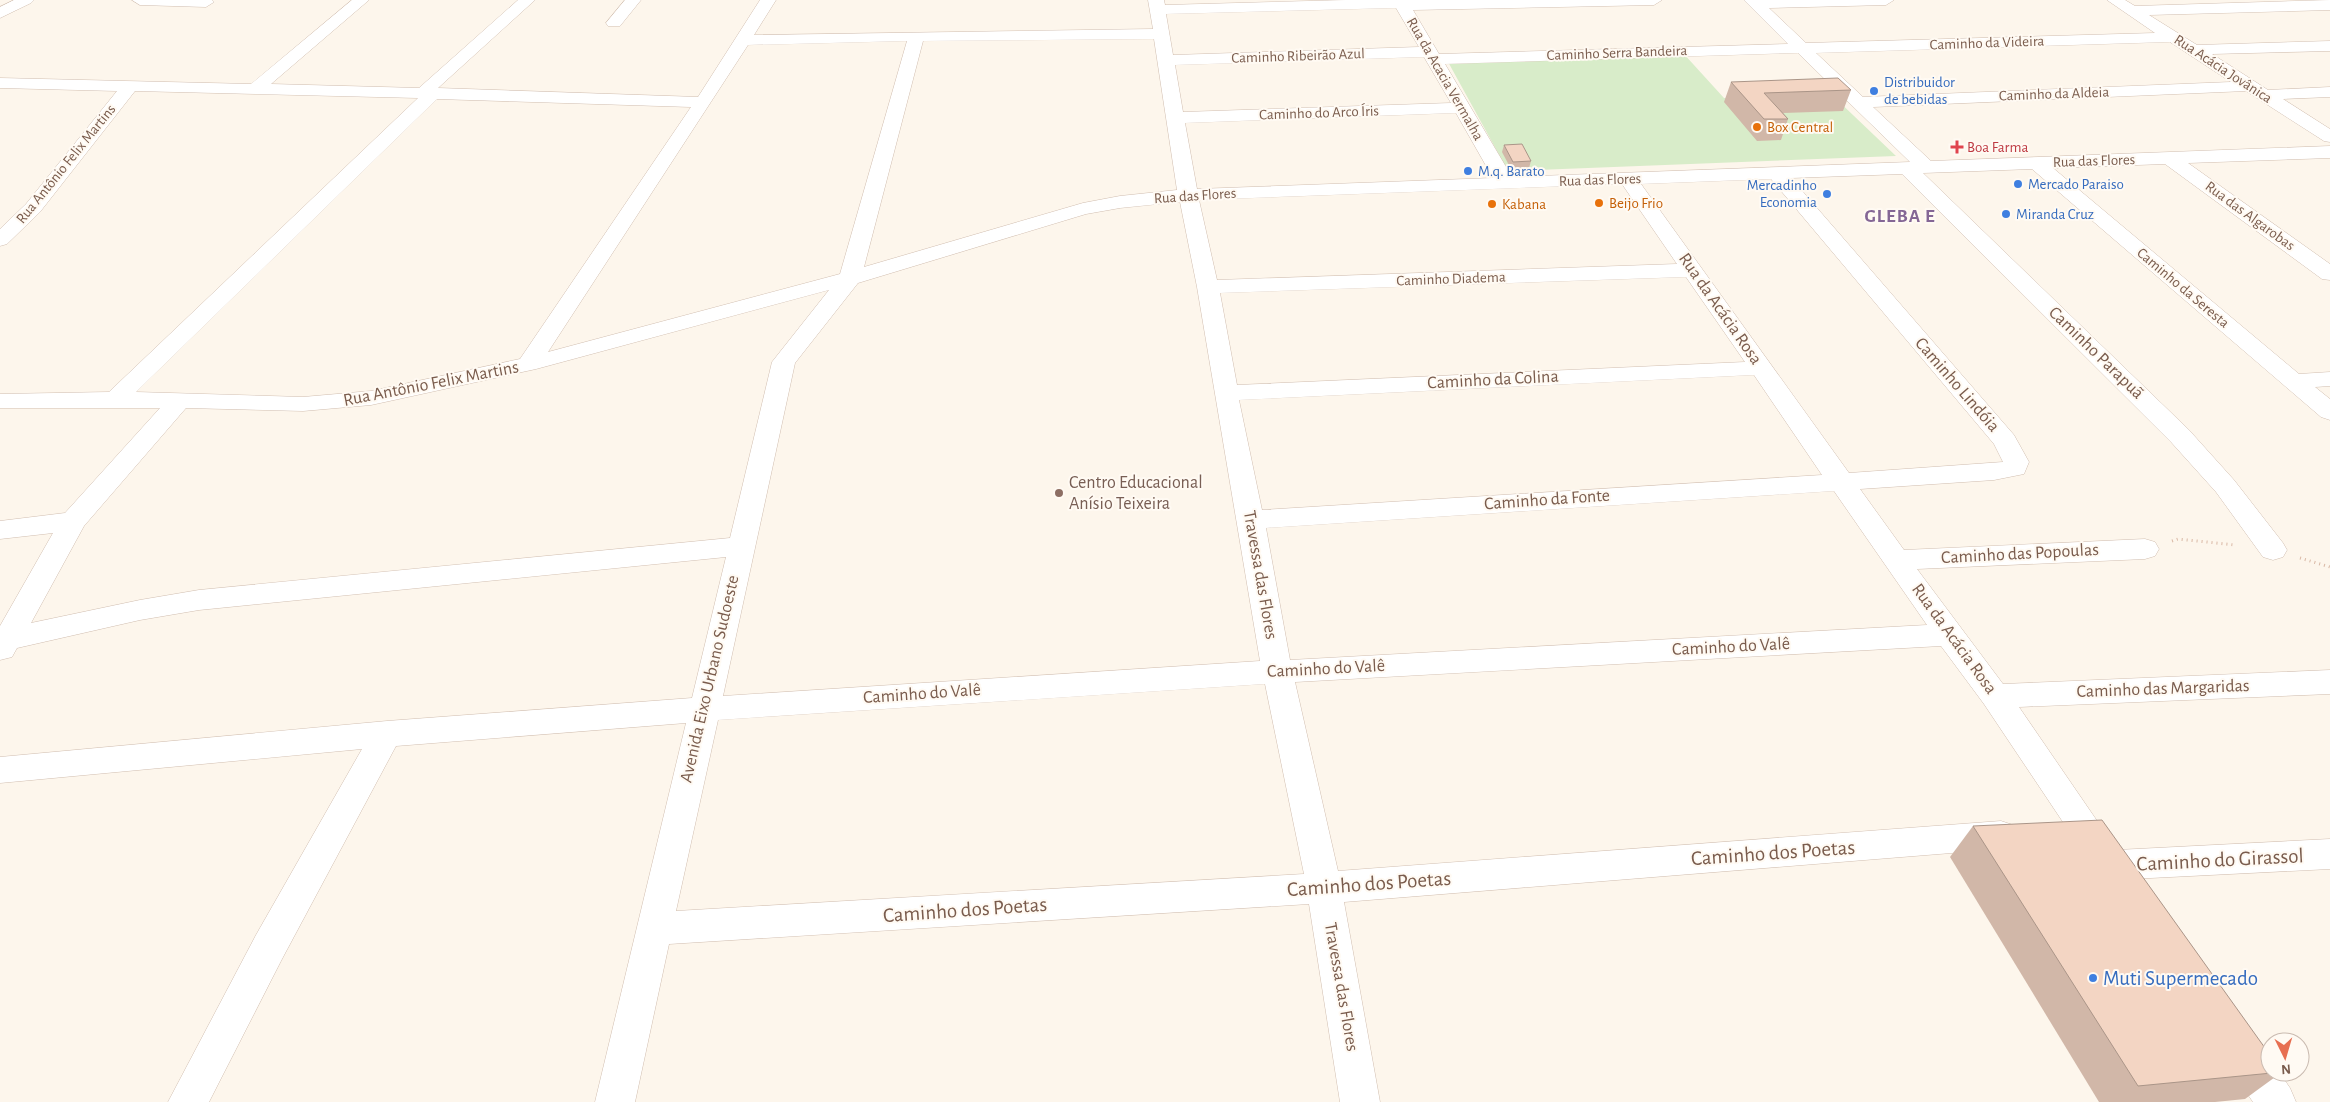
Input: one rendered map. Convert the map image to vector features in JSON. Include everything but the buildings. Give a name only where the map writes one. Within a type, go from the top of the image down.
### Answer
[{"type":"street","points":[[0,13],[26,0]]},
{"type":"street","points":[[140,0],[206,2]]},
{"type":"street","points":[[255,89],[361,0]]},
{"type":"street","points":[[115,399],[428,93],[527,0]]},
{"type":"street","points":[[614,23],[633,0]]},
{"type":"street","points":[[528,364],[703,102],[768,0]]},
{"type":"street","points":[[1157,5],[1654,0]]},
{"type":"street","points":[[1754,2],[1886,0]]},
{"type":"street","name":"Rua Acácia Jovânica","points":[[2116,0],[2330,137]]},
{"type":"street","name":"Caminho Parapuã","points":[[1754,2],[1858,102],[1916,168],[2175,430],[2225,486],[2274,550]]},
{"type":"street","name":"Rua da Acacia Vermalha","points":[[1401,3],[1506,183]]},
{"type":"street","name":"Travessa das Flores","points":[[1157,5],[1188,195],[1208,287],[1226,393],[1252,520],[1277,671],[1324,888],[1360,1102]]},
{"type":"street","points":[[2133,11],[2330,5]]},
{"type":"street","points":[[742,40],[916,36],[1161,34]]},
{"type":"street","points":[[850,278],[916,36]]},
{"type":"street","name":"Caminho da Videira","points":[[1800,47],[2174,37]]},
{"type":"street","points":[[2193,50],[2330,46]]},
{"type":"street","name":"Caminho Serra Bandeira","points":[[1432,55],[1800,47]]},
{"type":"street","name":"Caminho Ribeirão Azul","points":[[1166,60],[1432,55]]},
{"type":"street","points":[[0,83],[428,93],[703,102]]},
{"type":"street","name":"Rua Antônio Felix Martins","points":[[0,240],[33,208],[130,86]]},
{"type":"street","name":"Caminho da Aldeia","points":[[1858,102],[2257,91],[2330,92]]},
{"type":"street","name":"Caminho do Arco Íris","points":[[1175,118],[1462,108]]},
{"type":"street","name":"Rua das Flores","points":[[850,278],[1083,209],[1120,202],[1188,195],[2330,152]]},
{"type":"street","points":[[2305,153],[2330,169]]},
{"type":"street","name":"Rua das Algarobas","points":[[2169,158],[2330,274]]},
{"type":"street","name":"Caminho da Seresta","points":[[2036,163],[2330,412]]},
{"type":"street","name":"Caminho Lindóia","points":[[1776,173],[2005,441],[2016,462],[2015,468],[1994,472],[1842,481]]},
{"type":"street","name":"Rua da Acácia Rosa","points":[[1628,179],[1694,270],[1949,635],[1995,696],[2058,831],[2119,877]]},
{"type":"street","name":"Caminho Diadema","points":[[1208,287],[1694,270]]},
{"type":"street","name":"Rua Antônio Felix Martins","points":[[0,401],[115,399],[303,404],[351,402],[528,364],[850,278]]},
{"type":"street","name":"Avenida Eixo Urbano Sudoeste","points":[[615,1102],[740,546],[784,362],[850,278]]},
{"type":"street","name":"Caminho da Colina","points":[[1226,393],[1761,368]]},
{"type":"street","points":[[2293,380],[2330,379]]},
{"type":"street","points":[[4,646],[73,521],[178,402]]},
{"type":"street","name":"Caminho da Fonte","points":[[1252,520],[1842,481]]},
{"type":"street","points":[[0,530],[73,521]]},
{"type":"street","points":[[4,646],[140,610],[199,600],[740,546]]},
{"type":"street","name":"Caminho das Popoulas","points":[[1896,560],[2145,549]]},
{"type":"street","name":"Caminho do Valê","points":[[0,770],[387,734],[704,709],[1277,671],[1949,635]]},
{"type":"street","name":"Caminho das Margaridas","points":[[1995,696],[2330,682]]},
{"type":"street","points":[[188,1102],[269,947],[387,734]]},
{"type":"street","name":"Caminho dos Poetas","points":[[653,929],[1324,888],[2058,831]]},
{"type":"street","name":"Caminho do Girassol","points":[[2119,877],[2330,854]]},
{"type":"street","points":[[2225,1028],[2276,1102]]},
{"type":"green space","points":[[1683,53],[1724,98],[1832,95],[1896,156],[1508,171],[1447,60]]},
{"type":"place","name":"Distribuidor de bebidas","points":[[1874,91]]},
{"type":"place","name":"Box Central","points":[[1757,127]]},
{"type":"place","name":"Boa Farma","points":[[1957,147]]},
{"type":"place","name":"M.q. Barato","points":[[1468,171]]},
{"type":"place","name":"Mercado Paraiso","points":[[2018,184]]},
{"type":"place","name":"Mercadinho Economia","points":[[1827,194]]},
{"type":"place","name":"Beijo Frio","points":[[1599,203]]},
{"type":"place","name":"Kabana","points":[[1492,204]]},
{"type":"place","name":"Miranda Cruz","points":[[2006,214]]},
{"type":"place","name":"Centro Educacional Anísio Teixeira","points":[[1059,493]]},
{"type":"place","name":"Muti Supermecado","points":[[2093,978]]},
{"type":"district","name":"GLEBA E","points":[[1900,216]]}]
